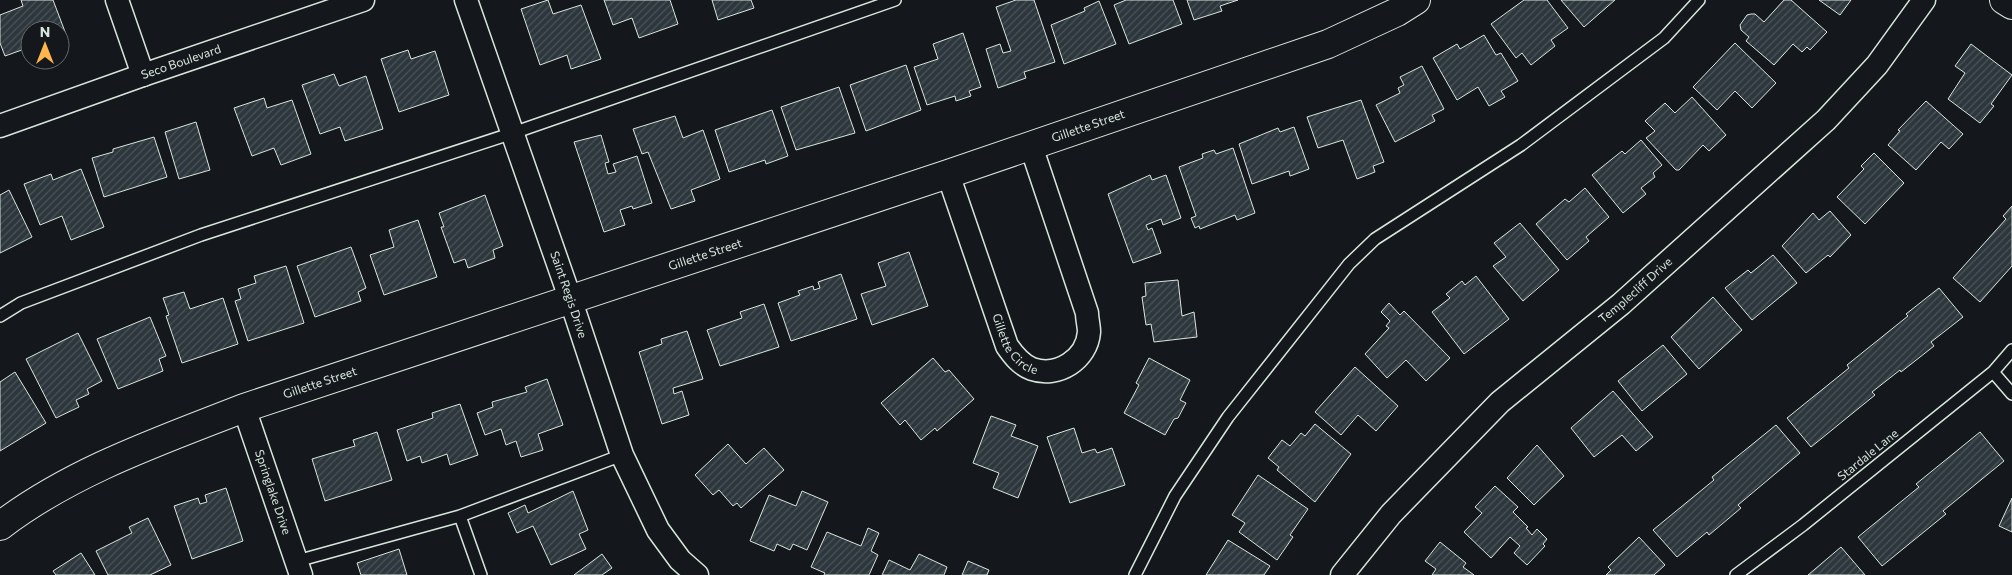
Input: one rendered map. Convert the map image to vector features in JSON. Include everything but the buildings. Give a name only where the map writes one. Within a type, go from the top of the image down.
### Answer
[{"type":"street","points":[[117,0],[143,75]]},
{"type":"street","name":"Seco Boulevard","points":[[0,126],[363,0]]},
{"type":"street","name":"Saint Regis Drive","points":[[466,0],[570,298],[622,455],[658,530],[680,560],[697,575]]},
{"type":"street","name":"Gillette Street","points":[[0,526],[66,484],[134,451],[244,408],[570,298],[948,174],[1328,44],[1397,12],[1416,0]]},
{"type":"street","name":"Templecliff Drive","points":[[1342,575],[1391,514],[1500,402],[1621,304],[1826,120],[1877,65],[1924,0]]},
{"type":"street","points":[[2004,0],[2012,6]]},
{"type":"street","name":"Gillette Circle","points":[[948,174],[1007,346],[1016,360],[1032,369],[1046,372],[1062,369],[1075,361],[1084,349],[1089,332],[1087,313],[1031,146]]},
{"type":"street","name":"Springlake Drive","points":[[244,408],[299,568]]},
{"type":"lane","points":[[0,316],[21,303],[202,235],[513,134],[895,0]]},
{"type":"lane","points":[[1135,575],[1176,496],[1228,417],[1349,264],[1375,239],[1521,145],[1664,38],[1699,0]]},
{"type":"lane","name":"Stardale Lane","points":[[1736,575],[1803,525],[1993,372],[2012,350]]},
{"type":"lane","points":[[1993,372],[2012,394]]},
{"type":"lane","points":[[299,568],[460,516],[622,455]]},
{"type":"lane","points":[[460,516],[481,575]]}]
